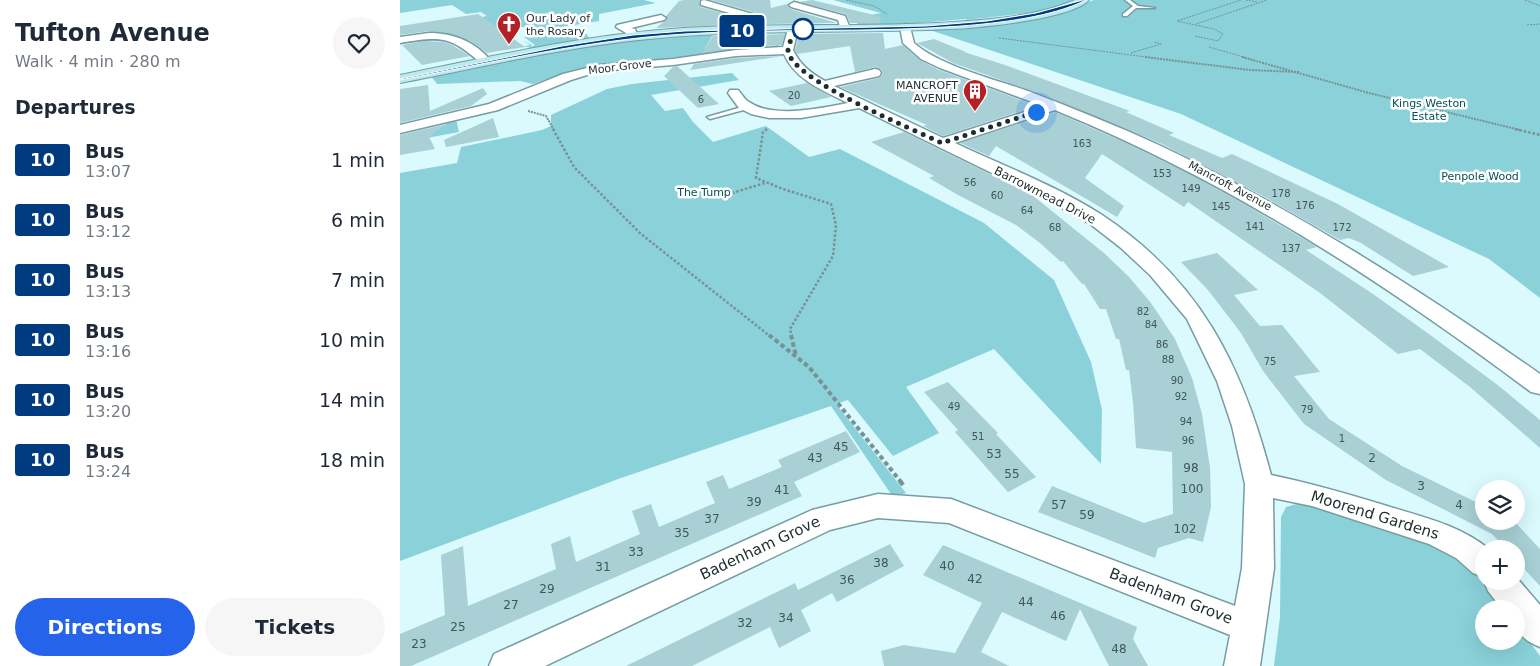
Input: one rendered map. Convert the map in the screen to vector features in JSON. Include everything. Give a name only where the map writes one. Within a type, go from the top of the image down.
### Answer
[{"type":"street","points":[[794,16],[845,28],[904,27],[995,21],[1037,14],[1084,0]]},
{"type":"street","points":[[710,3],[758,18],[760,22],[753,34]]},
{"type":"street","points":[[400,79],[562,48],[633,37],[685,32],[753,34],[811,10],[842,18],[845,28]]},
{"type":"street","points":[[788,50],[794,16]]},
{"type":"street","points":[[633,37],[631,31],[621,27],[661,18]]},
{"type":"street","name":"Mancroft Avenue","points":[[904,27],[910,44],[924,55],[945,65],[1055,106],[1148,145],[1202,170],[1264,204],[1390,280],[1470,334],[1540,386]]},
{"type":"street","points":[[400,40],[431,37],[455,39],[462,42],[486,62]]},
{"type":"street","name":"Barrowmead Drive","points":[[788,50],[792,60],[801,70],[824,86],[1095,219],[1128,244],[1180,296],[1197,318],[1228,381],[1245,426],[1259,484],[1258,568],[1242,666]]},
{"type":"street","name":"Moor Grove","points":[[400,129],[492,107],[567,77],[599,68],[680,61],[736,53],[788,50]]},
{"type":"street","points":[[824,86],[876,74]]},
{"type":"street","points":[[734,93],[749,107],[771,113],[801,114],[825,112],[860,104]]},
{"type":"street","points":[[942,143],[1055,106]]},
{"type":"street","name":"Moorend Gardens","points":[[1259,484],[1312,495],[1438,534],[1467,549],[1475,556]]},
{"type":"street","name":"Badenham Grove","points":[[507,666],[823,519],[878,506],[951,511],[1249,627]]},
{"type":"street","points":[[1507,590],[1540,631]]},
{"type":"lane","points":[[1127,0],[1134,3],[1136,7]]},
{"type":"lane","points":[[1125,15],[1136,7],[1153,8]]},
{"type":"lane","points":[[710,117],[749,107]]},
{"type":"path","points":[[846,0],[875,6],[885,11],[890,19],[905,24],[904,27]]},
{"type":"path","points":[[1195,36],[1218,41],[1223,34],[1218,30],[1177,21],[1241,0]]},
{"type":"path","points":[[1246,0],[1259,2],[1267,0]]},
{"type":"path","points":[[1253,0],[1262,2]]},
{"type":"path","points":[[1525,0],[1540,6]]},
{"type":"path","points":[[1195,25],[1259,2]]},
{"type":"path","points":[[1527,25],[1540,24]]},
{"type":"path","points":[[992,37],[1250,70],[1299,72]]},
{"type":"path","points":[[1130,54],[1161,44],[1154,42]]},
{"type":"path","points":[[1209,47],[1369,93],[1540,135]]},
{"type":"path","points":[[492,107],[529,111],[546,116],[574,167],[641,234],[809,367],[922,509]]},
{"type":"path","points":[[796,356],[790,329],[833,256],[836,226],[830,204],[804,194],[765,183],[756,178],[763,132],[801,114]]},
{"type":"path","points":[[732,193],[765,183]]},
{"type":"green space","points":[[400,0],[644,0],[656,3],[599,14],[599,21],[556,28],[570,35],[585,32],[590,39],[523,51],[535,45],[524,37],[541,33],[522,27],[511,27],[458,37],[419,35],[487,16],[481,12],[466,14],[452,5],[400,13]]},
{"type":"green space","points":[[833,0],[1074,0],[1052,8],[1008,16],[907,24],[857,24],[859,17],[881,13]]},
{"type":"green space","name":"Kings Weston Estate","points":[[1094,0],[1540,0],[1540,298],[1489,259],[1181,114],[927,29],[1072,8]]},
{"type":"green space","points":[[713,35],[705,48],[770,47],[780,44],[775,48],[595,65],[566,72],[533,84],[520,81],[437,84],[431,76],[536,55],[606,44]]},
{"type":"green space","name":"The Tump","points":[[732,73],[739,80],[651,95],[665,111],[683,108],[693,122],[713,142],[766,126],[809,157],[840,149],[984,223],[1054,280],[1091,362],[1102,410],[1101,464],[994,349],[906,387],[939,433],[893,456],[848,400],[836,404],[906,493],[893,497],[831,406],[621,478],[400,561],[400,173],[457,163],[461,147],[542,130],[551,126],[551,115],[607,89],[632,84]]},
{"type":"green space","points":[[456,119],[459,132],[400,143],[400,136],[446,125],[445,121]]},
{"type":"green space","points":[[1300,503],[1316,505],[1458,554],[1475,567],[1475,590],[1492,590],[1500,600],[1475,600],[1475,650],[1525,650],[1525,635],[1540,656],[1540,666],[1274,666],[1280,617],[1281,517],[1286,507]]},
{"type":"building","points":[[699,0],[700,7],[751,21],[750,24],[656,28],[667,19],[666,16],[679,1]]},
{"type":"building","points":[[711,0],[770,0],[771,8],[787,4],[790,9],[837,23],[765,24],[767,19],[764,15]]},
{"type":"building","points":[[812,0],[880,17],[881,23],[850,23],[846,14],[799,2]]},
{"type":"building","points":[[478,14],[525,47],[487,53],[472,42],[448,33],[429,31],[400,35],[400,26]]},
{"type":"building","points":[[883,33],[885,49],[903,45],[920,60],[939,70],[1037,106],[943,136],[923,126],[927,125],[840,87],[879,78],[883,74],[881,69],[875,67],[855,72],[850,46],[797,54],[795,50],[799,34]]},
{"type":"building","points":[[785,34],[782,45],[736,48],[702,53],[713,36],[745,35],[745,40],[751,43],[757,41],[760,35]]},
{"type":"building","points":[[934,39],[966,52],[964,52],[1130,111],[1126,112],[1174,133],[1169,135],[1222,158],[1232,154],[1338,204],[1449,267],[1413,276],[1361,243],[1349,238],[1340,240],[1261,195],[1162,144],[1046,96],[953,63],[917,43]]},
{"type":"building","points":[[426,41],[444,42],[470,56],[422,65],[402,45]]},
{"type":"building","points":[[783,56],[690,70],[694,64],[736,58]]},
{"type":"building","points":[[677,66],[719,104],[698,108],[664,76],[673,67]]},
{"type":"building","points":[[807,83],[831,97],[791,106],[769,91]]},
{"type":"building","points":[[428,85],[430,111],[483,88],[487,94],[471,106],[400,123],[400,89]]},
{"type":"building","points":[[1055,112],[1186,172],[1317,247],[1306,250],[1373,294],[1433,337],[1499,386],[1540,420],[1540,448],[1470,387],[1420,349],[1398,354],[1320,293],[1188,202],[1184,207],[1102,154],[1085,178],[1124,206],[1117,217],[996,146],[989,156],[960,143]]},
{"type":"building","points":[[493,118],[499,137],[446,147],[444,140]]},
{"type":"building","points":[[447,124],[429,137],[435,149],[400,155],[400,135]]},
{"type":"building","points":[[904,132],[1032,195],[1104,253],[1129,277],[1151,303],[1175,339],[1192,378],[1202,414],[1210,468],[1211,507],[1203,542],[1189,538],[1158,548],[1155,558],[1038,512],[1052,486],[1144,523],[1173,514],[1172,452],[1136,448],[1129,370],[1126,370],[1119,339],[1116,339],[1106,309],[1100,309],[1084,284],[1063,261],[1061,262],[1016,225],[958,195],[929,178],[934,176],[871,142]]},
{"type":"building","points":[[1217,253],[1258,290],[1234,295],[1260,326],[1282,325],[1320,372],[1294,376],[1329,419],[1402,466],[1475,502],[1475,525],[1386,480],[1304,424],[1263,371],[1241,333],[1208,290],[1181,262]]},
{"type":"building","points":[[948,382],[998,433],[996,434],[1036,477],[1008,492],[955,432],[958,430],[924,392]]},
{"type":"building","points":[[846,431],[860,452],[794,482],[802,496],[411,666],[400,666],[400,634],[445,615],[441,555],[463,546],[468,606],[556,569],[551,544],[570,536],[576,562],[640,534],[632,511],[651,504],[659,527],[715,503],[706,482],[723,475],[729,489],[782,467],[778,460]]},
{"type":"building","points":[[1484,530],[1522,530],[1540,549],[1540,586],[1525,570],[1525,540],[1498,540]]},
{"type":"building","points":[[890,544],[904,566],[837,602],[832,593],[801,610],[811,631],[779,648],[770,627],[692,666],[626,666],[795,583],[798,590]]},
{"type":"building","points":[[943,545],[1137,627],[1133,639],[1148,666],[1109,666],[1080,609],[1066,641],[1002,612],[981,652],[1009,666],[884,666],[881,651],[904,645],[955,653],[982,603],[923,575]]},
{"type":"bus line","name":"10","points":[[400,79],[599,41],[633,37],[685,32],[926,27],[987,22],[1037,14],[1084,0]]},
{"type":"place","name":"Our Lady of the Rosary","points":[[509,45]]},
{"type":"place","name":"MANCROFT AVENUE","points":[[975,112]]},
{"type":"route","points":[[803,29],[790,40],[788,50],[792,60],[808,76],[836,92],[942,143],[1036,112]]},
{"type":"park label","name":"Penpole Wood","points":[[1480,176]]}]
